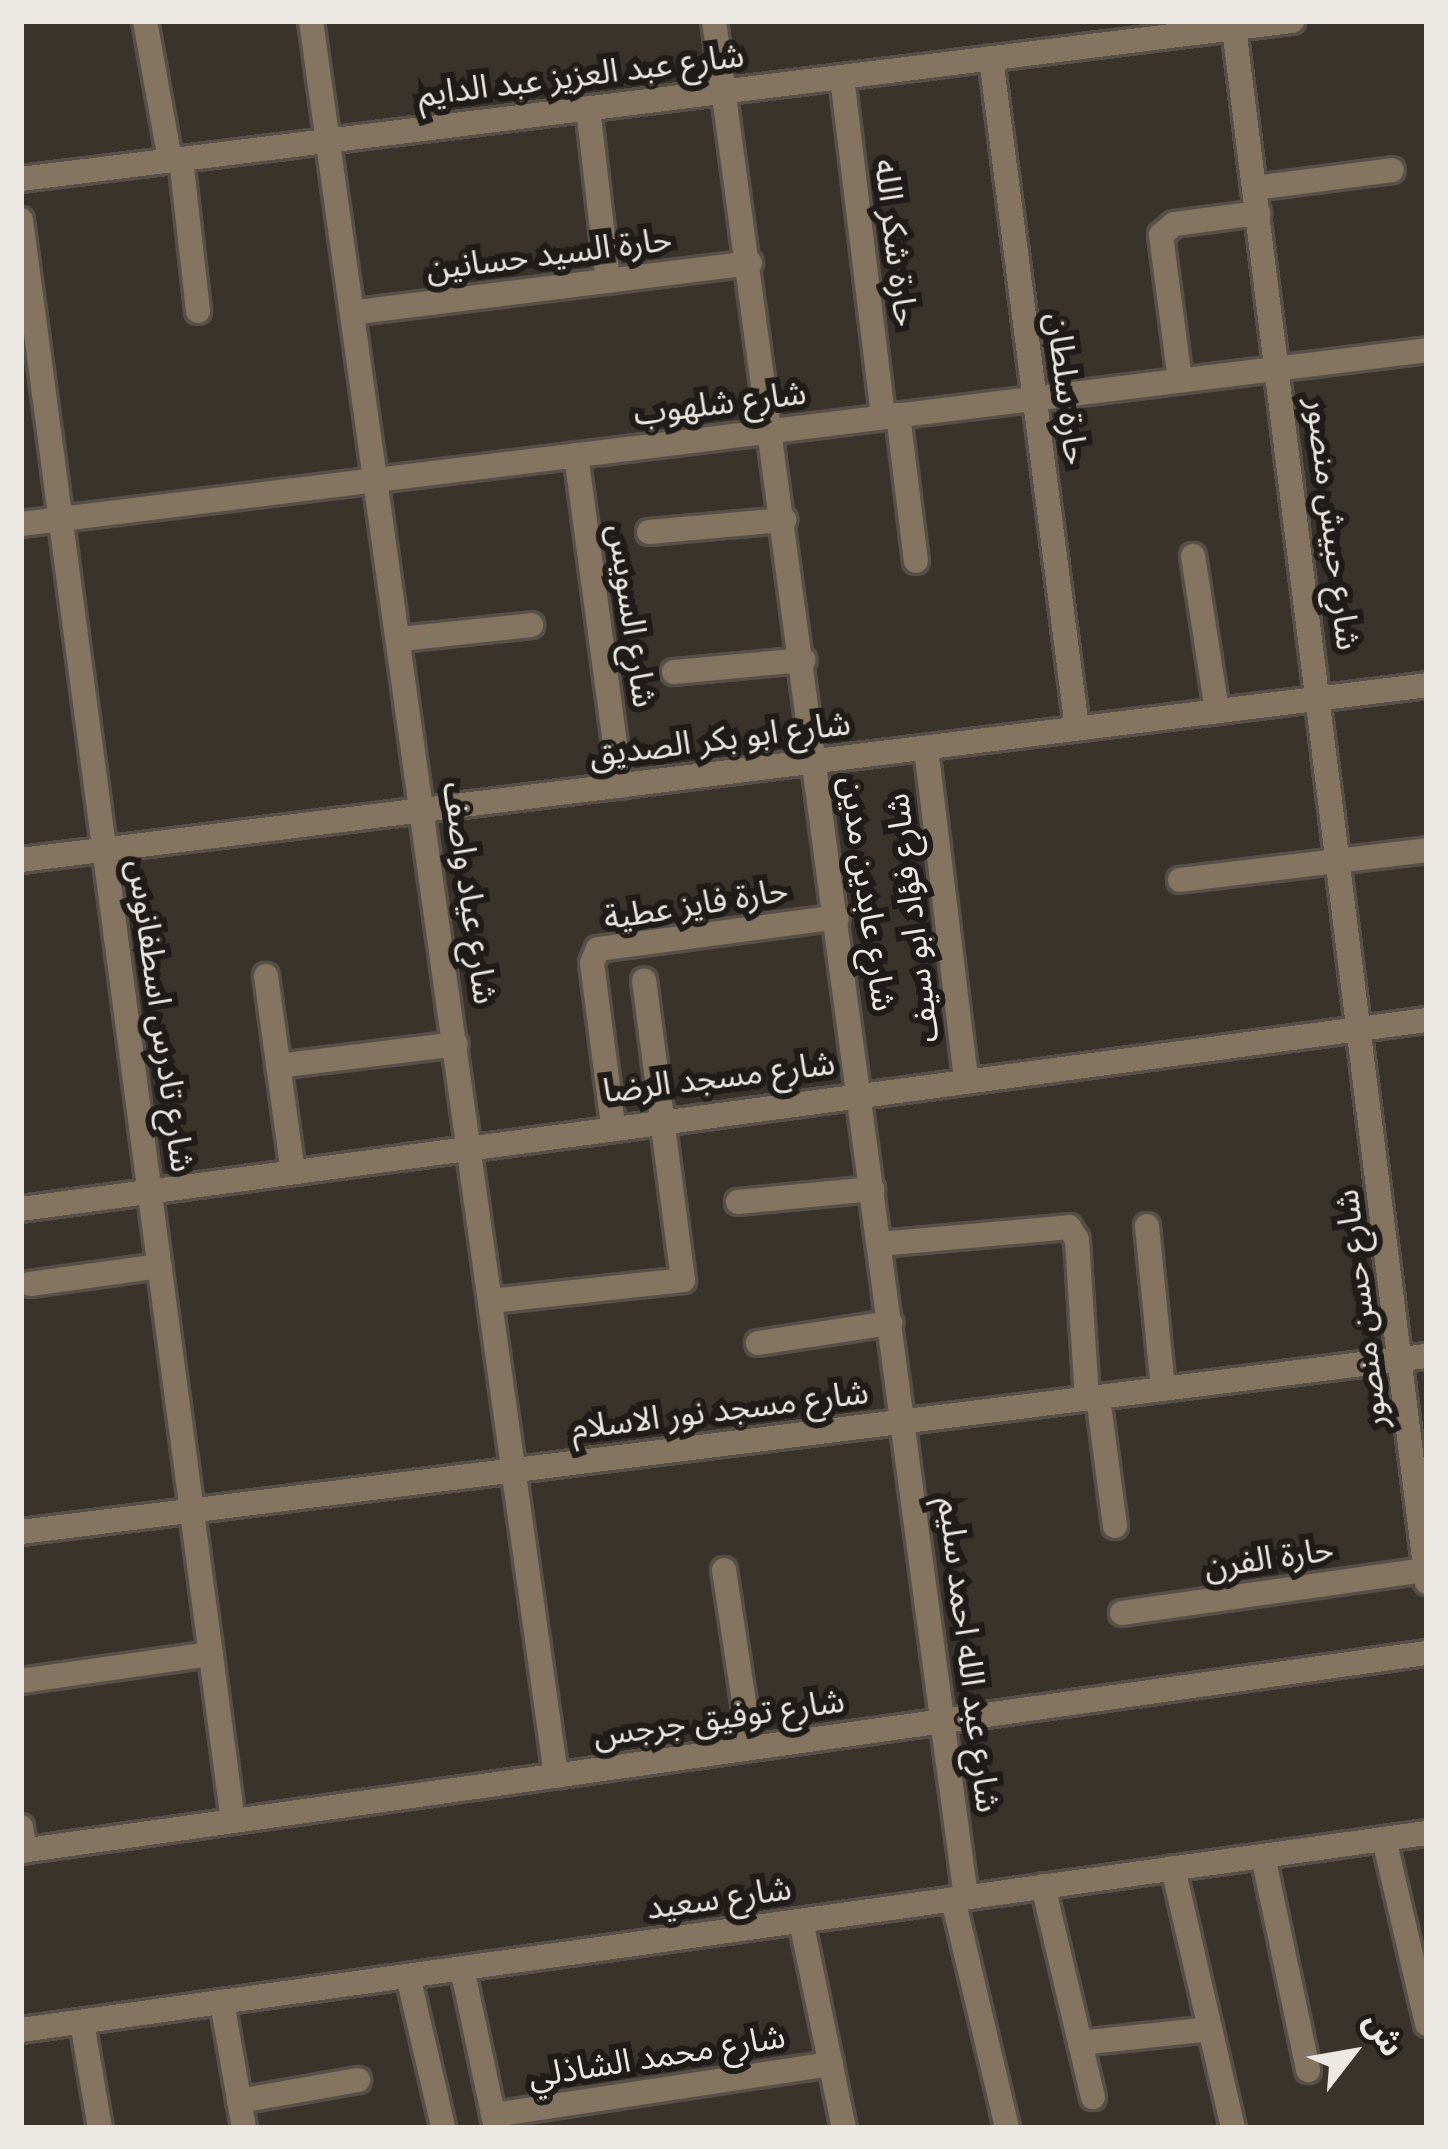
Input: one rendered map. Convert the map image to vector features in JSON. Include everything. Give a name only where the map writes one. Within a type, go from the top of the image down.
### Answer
[{"type":"street","points":[[145,21],[176,160],[198,311]]},
{"type":"street","name":"شارع عياد واصف","points":[[310,21],[333,140],[556,1776]]},
{"type":"street","name":"شارع عابدين مدين","points":[[714,21],[728,91],[903,1421]]},
{"type":"street","name":"شارع عبد العزيز عبد الدايم","points":[[21,179],[1292,21]]},
{"type":"street","name":"شارع حبيش منصور","points":[[1234,28],[1364,1028]]},
{"type":"street","name":"حارة سلطان","points":[[991,58],[1077,728]]},
{"type":"street","name":"حارة شكر الله","points":[[842,77],[916,561]]},
{"type":"street","points":[[588,108],[608,281]]},
{"type":"street","points":[[1180,380],[1161,235],[1174,224],[1392,170]]},
{"type":"street","name":"شارع تادرس اسطفانوس","points":[[21,220],[233,1821]]},
{"type":"street","name":"حارة السيد حسانين","points":[[357,312],[750,263]]},
{"type":"street","name":"شارع شلهوب","points":[[21,524],[1427,350]]},
{"type":"street","name":"شارع السويس","points":[[576,455],[621,785]]},
{"type":"street","points":[[649,532],[784,520]]},
{"type":"street","points":[[1193,556],[1217,711]]},
{"type":"street","points":[[401,639],[531,625]]},
{"type":"street","points":[[674,672],[803,660]]},
{"type":"street","name":"شارع ابو بكر الصديق","points":[[21,860],[1427,685]]},
{"type":"street","name":"شارع فؤاد ابو سيف","points":[[926,748],[966,1080]]},
{"type":"street","points":[[1180,880],[1427,850]]},
{"type":"street","name":"حارة فايز عطية","points":[[613,1125],[592,963],[598,949],[837,917]]},
{"type":"street","points":[[266,976],[292,1167]]},
{"type":"street","points":[[491,1301],[680,1283],[644,982]]},
{"type":"street","name":"شارع مسجد الرضا","points":[[21,1209],[149,1186],[1427,1020]]},
{"type":"street","name":"شارع حسن منصور","points":[[1364,1028],[1414,1358],[1427,1582]]},
{"type":"street","points":[[278,1066],[456,1044]]},
{"type":"street","points":[[738,1202],[872,1190]]},
{"type":"street","points":[[1147,1226],[1162,1389]]},
{"type":"street","points":[[880,1244],[1069,1227],[1077,1240],[1092,1398],[1115,1526]]},
{"type":"street","points":[[30,1284],[160,1266]]},
{"type":"street","points":[[758,1343],[890,1323]]},
{"type":"street","name":"شارع مسجد نور الاسلام","points":[[21,1532],[1414,1358]]},
{"type":"street","name":"شارع عبد الله احمد سليم","points":[[903,1421],[943,1721],[959,1898],[1007,2128]]},
{"type":"street","points":[[724,1570],[751,1748]]},
{"type":"street","name":"حارة الفرن","points":[[1122,1613],[1426,1570]]},
{"type":"street","name":"شارع توفيق جرجس","points":[[22,1843],[233,1821],[1427,1653]]},
{"type":"street","points":[[21,1681],[211,1654]]},
{"type":"street","name":"شارع سعيد","points":[[21,2030],[1427,1833]]},
{"type":"street","points":[[1384,1839],[1427,2024]]},
{"type":"street","points":[[1263,1856],[1309,2070]]},
{"type":"street","points":[[1173,1868],[1233,2128]]},
{"type":"street","points":[[1043,1886],[1093,2097]]},
{"type":"street","points":[[801,1921],[844,2128]]},
{"type":"street","points":[[462,1968],[495,2122]]},
{"type":"street","points":[[409,1976],[442,2126]]},
{"type":"street","points":[[222,2002],[244,2128]]},
{"type":"street","points":[[82,2022],[100,2128]]},
{"type":"street","points":[[1080,2044],[1210,2029]]},
{"type":"street","name":"شارع محمد الشاذلي","points":[[495,2122],[831,2064]]},
{"type":"street","points":[[239,2101],[358,2080]]}]
